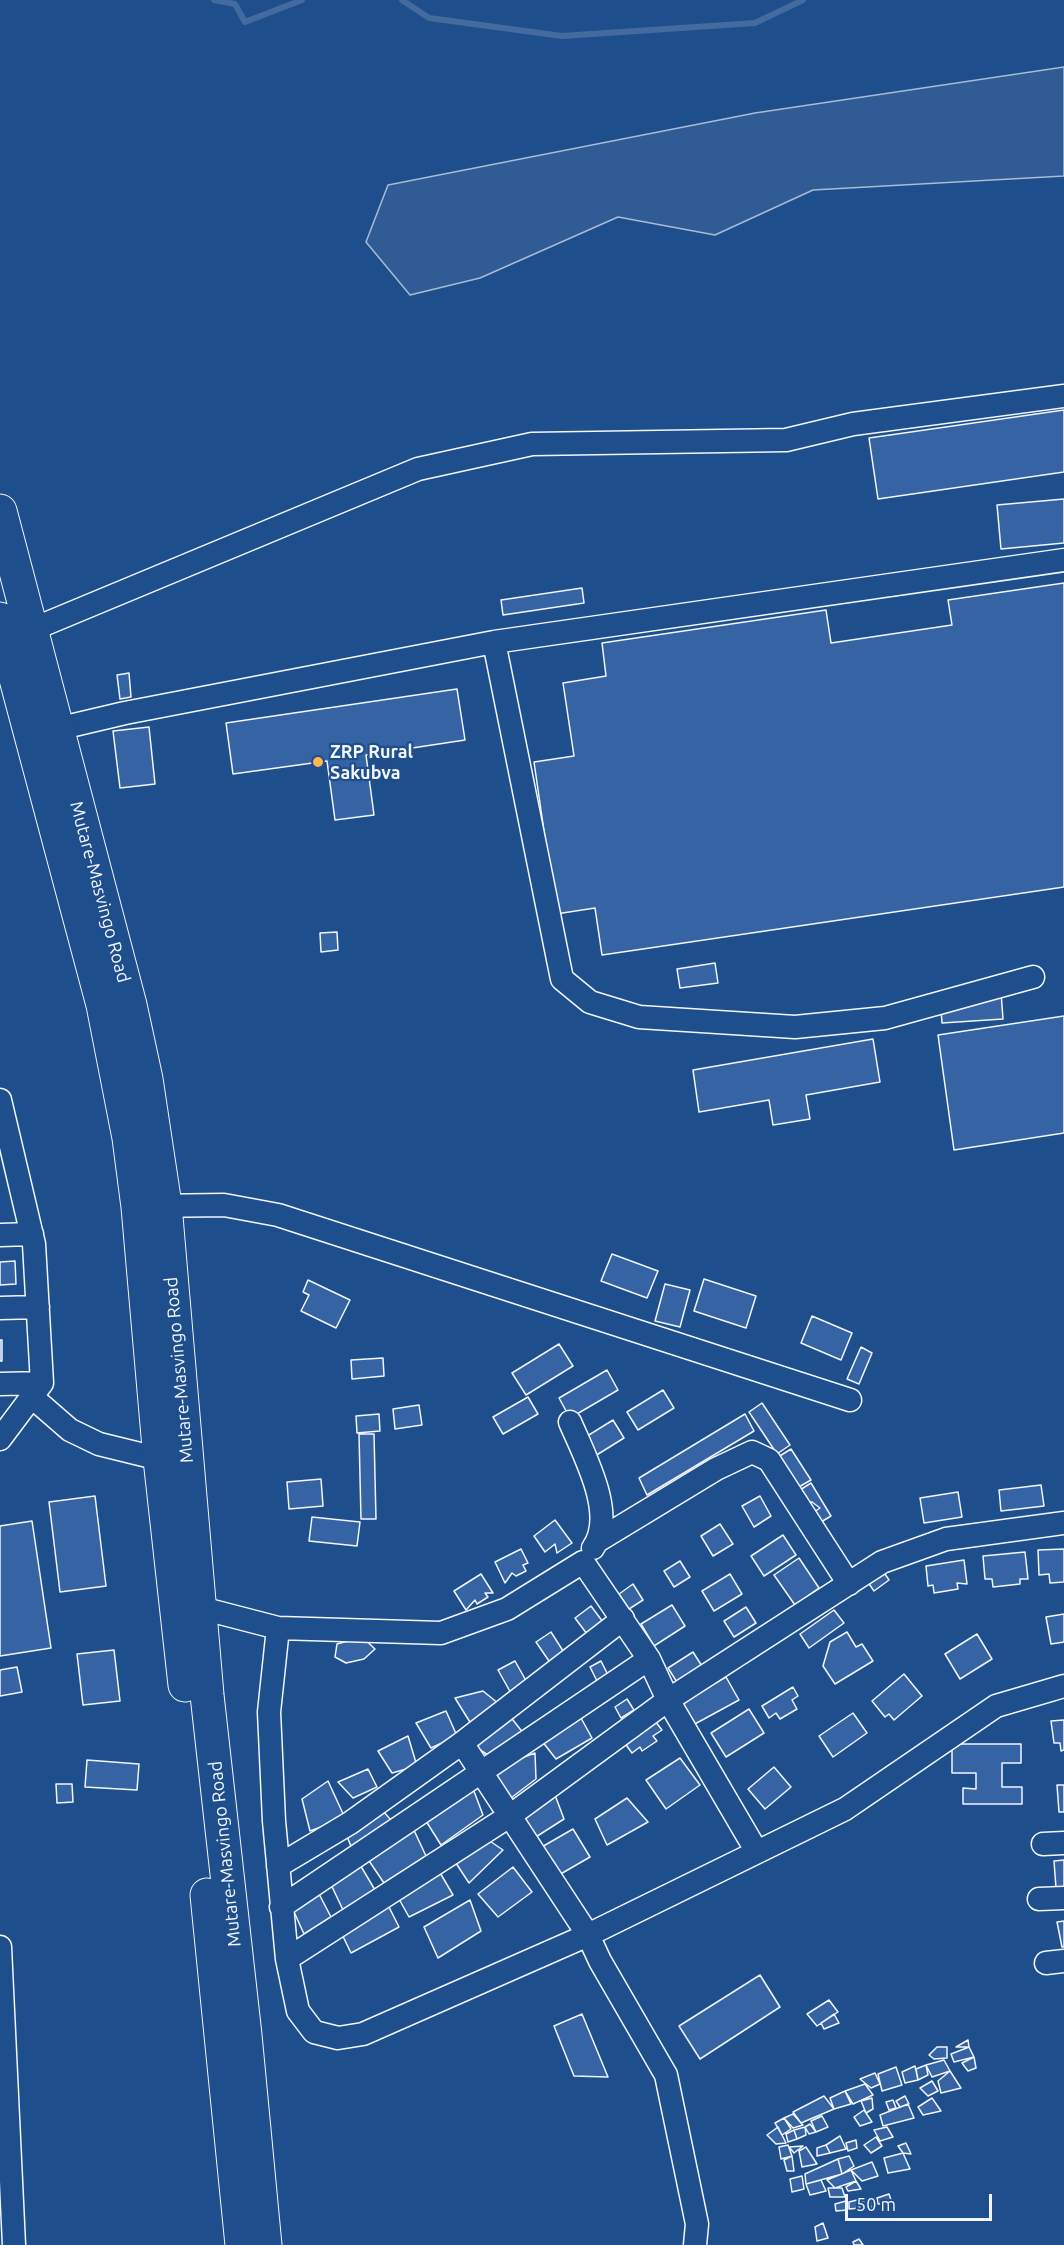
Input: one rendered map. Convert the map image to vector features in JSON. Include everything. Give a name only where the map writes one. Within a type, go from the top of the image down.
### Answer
[{"type":"highway","name":"Mutare-Masvingo Road","points":[[0,512],[130,1005],[146,1079],[160,1459],[242,2245]]},
{"type":"highway","name":"Mutare-Masvingo Road","points":[[0,619],[105,1016],[120,1086],[152,1206],[201,1608],[207,1695],[245,2035],[265,2245]]},
{"type":"street","points":[[31,630],[418,469],[532,444],[786,440],[853,424],[1064,396]]},
{"type":"street","points":[[57,729],[125,712],[494,642],[1064,560]]},
{"type":"street","points":[[494,642],[562,979],[590,1002],[639,1017],[795,1027],[885,1018],[1033,977]]},
{"type":"street","points":[[0,1100],[7,1163],[32,1234],[38,1307],[37,1390],[0,1439]]},
{"type":"street","points":[[152,1206],[224,1205],[278,1215],[850,1400]]},
{"type":"street","points":[[0,1235],[32,1234]]},
{"type":"street","points":[[0,1308],[38,1307]]},
{"type":"street","points":[[0,1384],[37,1390],[70,1430],[99,1444],[160,1459]]},
{"type":"street","points":[[570,1422],[601,1500],[599,1540]]},
{"type":"street","points":[[201,1608],[278,1628],[441,1633],[507,1609],[584,1562],[599,1540],[716,1469],[752,1452],[769,1460],[849,1584]]},
{"type":"street","points":[[287,1959],[511,1815],[668,1700],[882,1562],[946,1539],[1064,1523]]},
{"type":"street","points":[[584,1562],[649,1659],[668,1700],[757,1852]]},
{"type":"street","points":[[278,1866],[350,1823],[462,1743],[623,1619]]},
{"type":"street","points":[[278,1628],[268,1712],[281,1907],[287,1959],[298,2011],[314,2032],[338,2038],[363,2034],[588,1935],[845,1809],[996,1706],[1064,1686]]},
{"type":"street","points":[[281,1907],[649,1659]]},
{"type":"street","points":[[462,1743],[588,1935],[600,1961],[666,2075],[697,2224],[695,2245]]},
{"type":"street","points":[[1039,1899],[1064,1898]]},
{"type":"street","points":[[0,1947],[3,2076],[14,2245]]},
{"type":"shaded area","points":[[1064,67],[1064,176],[813,190],[715,235],[618,217],[480,278],[410,295],[366,242],[388,185],[755,113]]},
{"type":"building","points":[[1064,410],[1064,472],[878,499],[869,438]]},
{"type":"building","points":[[1064,499],[1064,543],[1001,549],[997,505]]},
{"type":"building","points":[[1064,583],[1064,887],[602,955],[595,908],[556,914],[534,762],[574,756],[563,683],[606,676],[602,643],[826,610],[831,643],[952,625],[948,600]]},
{"type":"building","points":[[582,588],[584,603],[503,615],[501,600]]},
{"type":"building","points":[[129,673],[131,697],[120,699],[117,675]]},
{"type":"building","points":[[457,689],[465,740],[366,755],[374,815],[335,820],[327,761],[233,774],[226,723]]},
{"type":"building","points":[[149,727],[155,784],[120,788],[113,731]]},
{"type":"building","points":[[337,932],[338,950],[321,952],[320,933]]},
{"type":"building","points":[[715,963],[718,983],[680,988],[677,969]]},
{"type":"building","points":[[1001,992],[1003,1019],[942,1023],[940,996]]},
{"type":"building","points":[[1064,1016],[1064,1133],[954,1150],[938,1035]]},
{"type":"building","points":[[873,1039],[880,1082],[806,1095],[810,1119],[773,1125],[769,1100],[699,1112],[693,1070]]},
{"type":"building","points":[[612,1254],[658,1271],[647,1298],[601,1281]]},
{"type":"building","points":[[15,1261],[16,1284],[0,1285],[0,1262]]},
{"type":"building","points":[[704,1279],[756,1296],[746,1328],[694,1311]]},
{"type":"building","points":[[308,1280],[350,1300],[336,1328],[301,1311],[309,1295],[303,1292]]},
{"type":"building","points":[[665,1284],[690,1290],[680,1327],[655,1321]]},
{"type":"building","points":[[812,1316],[852,1333],[841,1360],[801,1343]]},
{"type":"building","points":[[0,1340],[2,1340],[2,1361],[0,1361]]},
{"type":"building","points":[[559,1344],[573,1366],[526,1395],[512,1373]]},
{"type":"building","points":[[861,1347],[872,1353],[859,1384],[847,1379]]},
{"type":"building","points":[[383,1358],[384,1376],[352,1379],[351,1360]]},
{"type":"building","points":[[607,1370],[618,1390],[570,1418],[559,1398]]},
{"type":"building","points":[[663,1390],[674,1408],[638,1430],[627,1412]]},
{"type":"building","points":[[528,1397],[538,1414],[503,1434],[493,1417]]},
{"type":"building","points":[[762,1403],[790,1445],[777,1454],[749,1412]]},
{"type":"building","points":[[419,1405],[422,1425],[395,1429],[393,1409]]},
{"type":"building","points":[[379,1414],[380,1431],[357,1433],[356,1416]]},
{"type":"building","points":[[745,1414],[754,1431],[647,1495],[639,1478]]},
{"type":"building","points":[[613,1420],[624,1438],[587,1461],[576,1443]]},
{"type":"building","points":[[359,1434],[374,1434],[376,1519],[361,1519]]},
{"type":"building","points":[[791,1449],[811,1480],[797,1488],[778,1457]]},
{"type":"building","points":[[321,1479],[323,1506],[289,1509],[287,1482]]},
{"type":"building","points":[[811,1483],[831,1516],[821,1522],[814,1512],[820,1508],[812,1502],[807,1503],[800,1490]]},
{"type":"building","points":[[1041,1485],[1044,1506],[1001,1511],[999,1490]]},
{"type":"building","points":[[958,1492],[962,1517],[924,1523],[920,1498]]},
{"type":"building","points":[[95,1496],[106,1586],[60,1592],[49,1502]]},
{"type":"building","points":[[760,1496],[771,1516],[754,1527],[742,1506]]},
{"type":"building","points":[[312,1517],[360,1522],[357,1546],[309,1541]]},
{"type":"building","points":[[555,1520],[572,1543],[557,1553],[555,1544],[545,1552],[534,1536]]},
{"type":"building","points":[[32,1521],[51,1648],[0,1656],[0,1526]]},
{"type":"building","points":[[720,1524],[733,1544],[713,1556],[701,1536]]},
{"type":"building","points":[[783,1535],[796,1555],[764,1576],[751,1556]]},
{"type":"building","points":[[521,1549],[528,1563],[523,1565],[526,1571],[516,1576],[512,1573],[505,1583],[495,1562]]},
{"type":"building","points":[[1064,1549],[1064,1582],[1050,1583],[1049,1574],[1039,1575],[1038,1550]]},
{"type":"building","points":[[1025,1552],[1028,1579],[1020,1579],[1020,1584],[993,1587],[992,1579],[985,1579],[983,1556]]},
{"type":"building","points":[[799,1558],[819,1588],[795,1605],[774,1575]]},
{"type":"building","points":[[964,1560],[967,1584],[957,1583],[958,1589],[934,1593],[933,1585],[928,1586],[926,1566]]},
{"type":"building","points":[[680,1561],[690,1577],[674,1587],[664,1571]]},
{"type":"building","points":[[881,1568],[889,1580],[874,1591],[865,1578]]},
{"type":"building","points":[[481,1574],[493,1593],[485,1593],[488,1597],[477,1604],[475,1600],[466,1610],[454,1591]]},
{"type":"building","points":[[730,1574],[742,1594],[714,1611],[702,1591]]},
{"type":"building","points":[[633,1584],[643,1600],[629,1609],[619,1594]]},
{"type":"building","points":[[672,1605],[685,1626],[654,1646],[641,1624]]},
{"type":"building","points":[[591,1606],[606,1626],[590,1638],[575,1618]]},
{"type":"building","points":[[746,1607],[756,1623],[734,1637],[724,1621]]},
{"type":"building","points":[[834,1610],[844,1623],[809,1648],[800,1634]]},
{"type":"building","points":[[1064,1614],[1064,1642],[1051,1644],[1046,1617]]},
{"type":"building","points":[[551,1632],[565,1654],[551,1664],[536,1642]]},
{"type":"building","points":[[847,1632],[856,1647],[862,1644],[873,1661],[835,1684],[823,1666],[830,1642]]},
{"type":"building","points":[[977,1634],[992,1659],[960,1679],[945,1654]]},
{"type":"building","points":[[362,1637],[375,1649],[364,1659],[346,1663],[335,1657],[337,1644]]},
{"type":"building","points":[[114,1650],[120,1701],[83,1705],[77,1654]]},
{"type":"building","points":[[693,1652],[707,1674],[682,1690],[668,1668]]},
{"type":"building","points":[[515,1661],[529,1686],[512,1695],[498,1670]]},
{"type":"building","points":[[601,1661],[608,1675],[597,1681],[590,1667]]},
{"type":"building","points":[[17,1667],[22,1692],[0,1696],[0,1670]]},
{"type":"building","points":[[904,1674],[922,1696],[894,1720],[889,1714],[885,1717],[872,1701]]},
{"type":"building","points":[[726,1677],[739,1700],[693,1725],[681,1702]]},
{"type":"building","points":[[793,1687],[798,1696],[792,1700],[797,1709],[780,1719],[776,1713],[769,1718],[762,1706]]},
{"type":"building","points":[[483,1691],[499,1704],[473,1727],[455,1698]]},
{"type":"building","points":[[627,1699],[634,1710],[621,1718],[615,1707]]},
{"type":"building","points":[[749,1709],[764,1733],[726,1757],[711,1733]]},
{"type":"building","points":[[446,1711],[457,1736],[431,1748],[416,1723]]},
{"type":"building","points":[[853,1713],[867,1733],[833,1757],[819,1736]]},
{"type":"building","points":[[509,1715],[524,1734],[491,1757],[471,1744]]},
{"type":"building","points":[[581,1718],[592,1738],[556,1759],[538,1736]]},
{"type":"building","points":[[1064,1720],[1064,1750],[1061,1751],[1060,1743],[1054,1743],[1051,1721]]},
{"type":"building","points":[[655,1721],[662,1730],[653,1736],[657,1741],[642,1751],[640,1747],[632,1753],[624,1742]]},
{"type":"building","points":[[408,1736],[417,1766],[392,1773],[378,1751]]},
{"type":"building","points":[[952,1744],[1021,1744],[1021,1763],[1002,1763],[1002,1787],[1022,1787],[1022,1804],[963,1804],[963,1788],[976,1789],[976,1773],[952,1773]]},
{"type":"building","points":[[535,1753],[536,1779],[503,1804],[481,1773]]},
{"type":"building","points":[[680,1758],[700,1785],[666,1809],[646,1780]]},
{"type":"building","points":[[87,1760],[139,1764],[137,1790],[85,1787]]},
{"type":"building","points":[[774,1767],[791,1787],[765,1809],[748,1789]]},
{"type":"building","points":[[368,1769],[377,1787],[353,1798],[338,1782]]},
{"type":"building","points":[[328,1781],[345,1818],[310,1831],[302,1799]]},
{"type":"building","points":[[56,1784],[72,1784],[73,1802],[57,1803]]},
{"type":"building","points":[[1057,1785],[1064,1785],[1064,1812],[1059,1812]]},
{"type":"building","points":[[472,1786],[483,1815],[441,1845],[421,1813]]},
{"type":"building","points":[[552,1787],[564,1819],[528,1842],[519,1809]]},
{"type":"building","points":[[627,1798],[648,1822],[607,1845],[595,1819]]},
{"type":"building","points":[[381,1809],[391,1820],[353,1851],[343,1827]]},
{"type":"building","points":[[412,1826],[426,1856],[384,1883],[363,1852]]},
{"type":"building","points":[[573,1829],[590,1857],[552,1879],[540,1848]]},
{"type":"building","points":[[481,1835],[503,1850],[469,1883],[450,1854]]},
{"type":"building","points":[[1064,1860],[1064,1887],[1056,1888],[1054,1861]]},
{"type":"building","points":[[359,1863],[375,1890],[343,1910],[327,1876]]},
{"type":"building","points":[[435,1864],[453,1895],[409,1917],[394,1890]]},
{"type":"building","points":[[513,1867],[532,1892],[498,1917],[478,1894]]},
{"type":"building","points":[[318,1892],[331,1917],[304,1934],[294,1912]]},
{"type":"building","points":[[470,1900],[481,1931],[438,1958],[424,1927]]},
{"type":"building","points":[[387,1903],[399,1927],[351,1953],[338,1926]]},
{"type":"building","points":[[1064,1921],[1064,1947],[1062,1947],[1057,1922]]},
{"type":"building","points":[[760,1975],[780,2007],[700,2059],[679,2026]]},
{"type":"building","points":[[829,2000],[838,2012],[817,2026],[807,2014]]},
{"type":"building","points":[[582,2014],[608,2077],[574,2076],[554,2026]]},
{"type":"building","points":[[834,2014],[839,2023],[824,2029],[821,2023]]},
{"type":"building","points":[[968,2040],[969,2047],[956,2047]]},
{"type":"building","points":[[937,2047],[947,2047],[947,2058],[934,2059],[929,2055]]},
{"type":"building","points":[[969,2047],[974,2057],[954,2062],[951,2054]]},
{"type":"building","points":[[974,2057],[976,2068],[968,2071],[962,2063]]},
{"type":"building","points":[[944,2060],[950,2071],[932,2077],[926,2065]]},
{"type":"building","points":[[926,2065],[928,2075],[918,2080],[916,2069]]},
{"type":"building","points":[[915,2066],[918,2080],[905,2083],[902,2072]]},
{"type":"building","points":[[896,2067],[902,2085],[882,2091],[878,2074]]},
{"type":"building","points":[[950,2071],[961,2088],[941,2093],[938,2081]]},
{"type":"building","points":[[875,2073],[880,2084],[871,2088],[860,2079]]},
{"type":"building","points":[[932,2081],[938,2091],[928,2096],[920,2088]]},
{"type":"building","points":[[865,2084],[873,2095],[853,2104],[845,2091]]},
{"type":"building","points":[[845,2091],[851,2104],[834,2109],[830,2098]]},
{"type":"building","points":[[824,2096],[834,2109],[801,2123],[793,2112]]},
{"type":"building","points":[[905,2096],[909,2104],[900,2107],[896,2101]]},
{"type":"building","points":[[872,2098],[873,2109],[866,2113],[861,2101]]},
{"type":"building","points":[[932,2098],[941,2111],[923,2115],[918,2107]]},
{"type":"building","points":[[893,2100],[896,2108],[889,2110],[886,2102]]},
{"type":"building","points":[[908,2104],[914,2118],[883,2126],[880,2115]]},
{"type":"building","points":[[864,2110],[872,2122],[860,2126],[854,2117]]},
{"type":"building","points":[[793,2114],[803,2125],[793,2128],[784,2118]]},
{"type":"building","points":[[822,2116],[828,2127],[816,2132],[811,2121]]},
{"type":"building","points":[[784,2118],[791,2129],[782,2135],[775,2123]]},
{"type":"building","points":[[810,2124],[816,2132],[809,2134],[805,2127]]},
{"type":"building","points":[[778,2127],[786,2143],[776,2144],[767,2135]]},
{"type":"building","points":[[805,2127],[806,2135],[797,2139],[794,2130]]},
{"type":"building","points":[[887,2127],[893,2137],[880,2141],[874,2130]]},
{"type":"building","points":[[794,2130],[797,2139],[788,2142],[786,2134]]},
{"type":"building","points":[[840,2136],[846,2149],[830,2153],[826,2145]]},
{"type":"building","points":[[876,2137],[882,2146],[871,2153],[864,2145]]},
{"type":"building","points":[[856,2140],[857,2148],[848,2151],[846,2143]]},
{"type":"building","points":[[906,2143],[911,2154],[903,2153],[898,2146]]},
{"type":"building","points":[[788,2145],[792,2156],[781,2159],[779,2147]]},
{"type":"building","points":[[826,2145],[830,2153],[817,2156],[817,2148]]},
{"type":"building","points":[[803,2146],[794,2153],[789,2147]]},
{"type":"building","points":[[806,2147],[817,2164],[802,2167],[799,2151]]},
{"type":"building","points":[[903,2153],[910,2169],[888,2173],[884,2158]]},
{"type":"building","points":[[792,2156],[794,2171],[787,2171],[784,2160]]},
{"type":"building","points":[[849,2156],[854,2166],[842,2174],[838,2159]]},
{"type":"building","points":[[838,2159],[842,2174],[806,2184],[805,2174]]},
{"type":"building","points":[[872,2162],[878,2176],[862,2181],[851,2170]]},
{"type":"building","points":[[851,2170],[856,2181],[835,2188],[827,2180]]},
{"type":"building","points":[[802,2176],[804,2189],[792,2192],[790,2179]]},
{"type":"building","points":[[821,2180],[826,2191],[810,2195],[806,2184]]},
{"type":"building","points":[[856,2181],[861,2189],[848,2191],[846,2187]]},
{"type":"building","points":[[828,2188],[842,2188],[845,2197],[830,2197]]},
{"type":"building","points":[[889,2194],[892,2203],[878,2204],[877,2198]]},
{"type":"building","points":[[874,2198],[876,2206],[860,2210],[858,2202]]},
{"type":"building","points":[[857,2200],[860,2208],[849,2209],[849,2202]]},
{"type":"building","points":[[846,2201],[847,2210],[836,2211],[835,2204]]},
{"type":"building","points":[[823,2223],[828,2238],[817,2241],[815,2227]]},
{"type":"building","points":[[859,2239],[863,2245],[854,2245],[853,2242]]},
{"type":"waterway","points":[[214,0],[235,4],[245,22],[302,0]]},
{"type":"waterway","points":[[402,0],[429,18],[562,36],[755,23],[803,0]]},
{"type":"place","name":"ZRP Rural Sakubva","points":[[318,762]]}]
